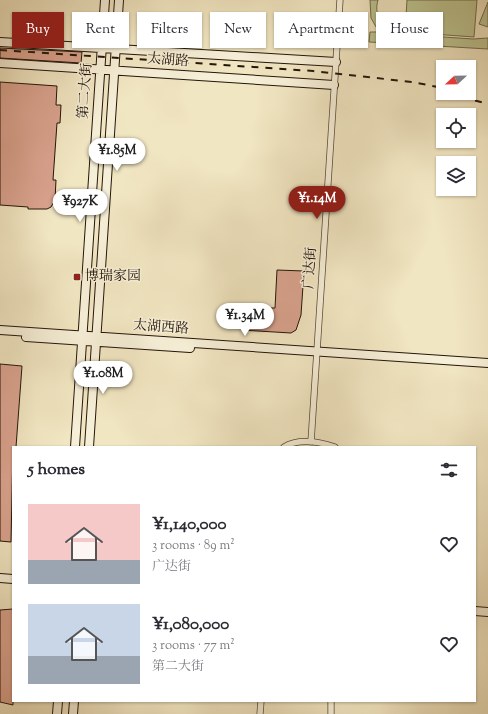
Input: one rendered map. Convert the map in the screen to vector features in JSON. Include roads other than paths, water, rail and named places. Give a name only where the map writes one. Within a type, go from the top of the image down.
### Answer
[{"type":"main road","name":"第二大街","points":[[104,12],[105,0]]},
{"type":"main road","name":"第二大街","points":[[90,446],[119,0]]},
{"type":"main road","name":"太湖路","points":[[0,42],[72,46]]},
{"type":"main road","name":"第二大街","points":[[75,446],[102,48]]},
{"type":"main road","name":"太湖路","points":[[102,48],[336,62]]},
{"type":"main road","name":"太湖路","points":[[0,63],[334,85]]},
{"type":"main road","name":"太湖西路","points":[[0,330],[96,340],[488,363]]},
{"type":"main road","name":"太湖西路","points":[[0,335],[82,338]]},
{"type":"main road","name":"太湖西路","points":[[317,354],[488,367]]},
{"type":"main road","points":[[0,578],[12,579]]},
{"type":"main road","points":[[476,611],[488,612]]},
{"type":"main road","points":[[57,714],[58,702]]},
{"type":"main road","points":[[73,714],[74,702]]},
{"type":"street","name":"广达街","points":[[311,442],[340,0]]},
{"type":"street","points":[[287,446],[298,442],[311,442],[330,446]]},
{"type":"street","points":[[260,714],[261,702]]},
{"type":"street","points":[[331,702],[331,714]]},
{"type":"railway","points":[[0,50],[313,71],[412,82],[436,87]]},
{"type":"railway","points":[[473,100],[488,104]]},
{"type":"place","name":"博瑞家园","points":[[77,277]]}]
